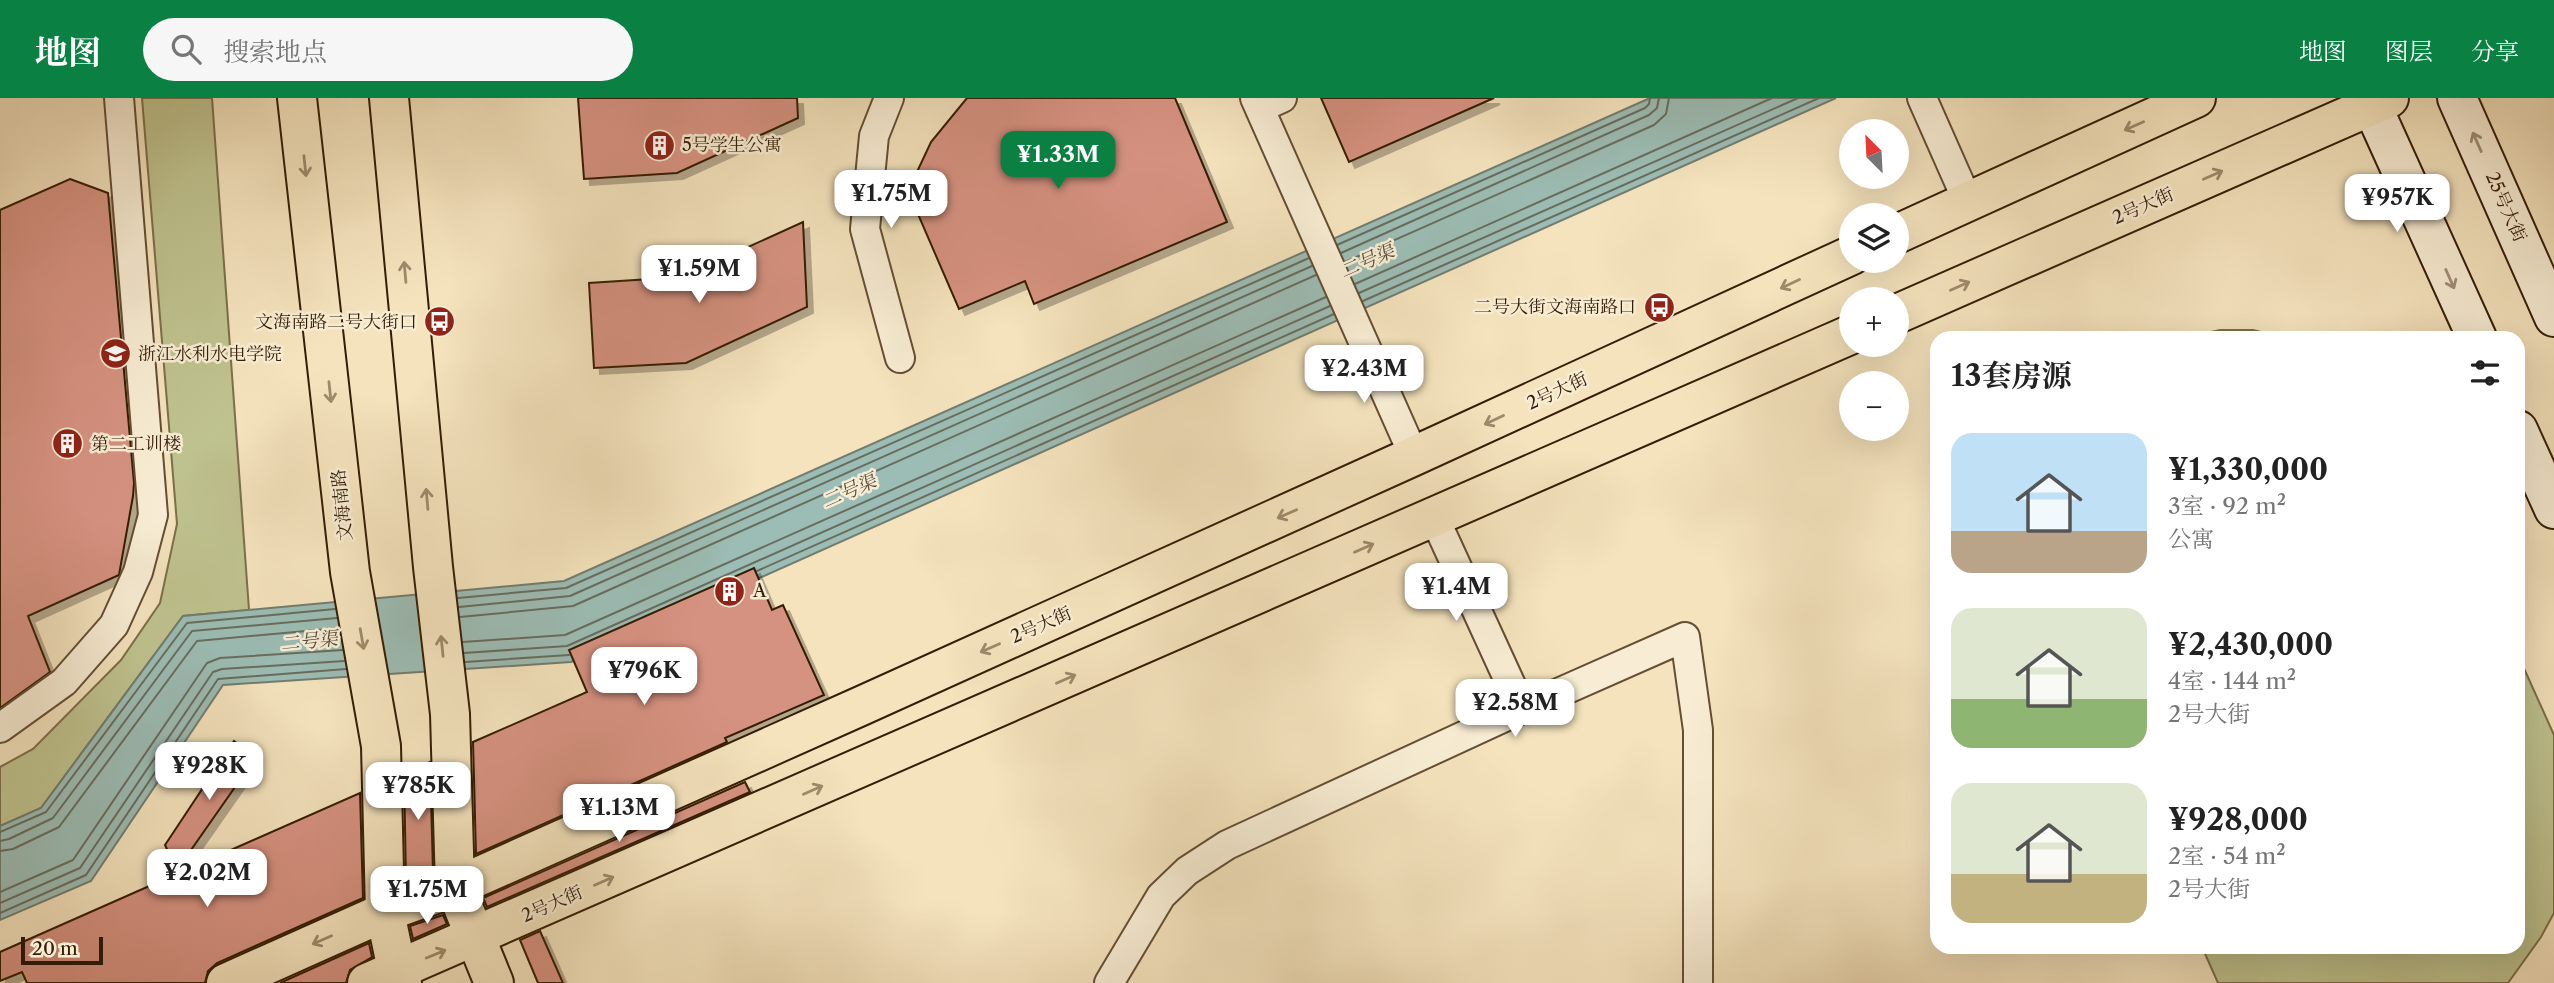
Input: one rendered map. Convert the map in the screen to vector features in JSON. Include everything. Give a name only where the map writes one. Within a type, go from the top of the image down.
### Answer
[{"type":"main road","name":"文海南路","points":[[297,98],[350,572],[381,746],[384,912],[389,979]]},
{"type":"main road","points":[[389,98],[433,567],[450,714],[455,887],[494,983]]},
{"type":"main road","points":[[1909,229],[2196,98]]},
{"type":"main road","name":"25号大街","points":[[2457,98],[2554,317]]},
{"type":"main road","points":[[2378,101],[2474,331]]},
{"type":"main road","name":"2号大街","points":[[1909,309],[2378,101]]},
{"type":"main road","name":"2号大街","points":[[226,983],[384,912],[455,887],[1414,456],[1839,261]]},
{"type":"main road","name":"2号大街","points":[[389,979],[474,938],[1839,340]]},
{"type":"main road","points":[[2525,445],[2554,509]]},
{"type":"street","points":[[0,728],[64,682],[114,625],[138,572],[153,515],[119,98]]},
{"type":"street","points":[[889,98],[874,136],[865,229],[900,358]]},
{"type":"street","points":[[1922,98],[1968,202]]},
{"type":"street","points":[[1266,101],[1303,206],[1414,456]]},
{"type":"street","points":[[1434,517],[1522,709]]},
{"type":"street","points":[[1109,983],[1161,896],[1187,870],[1227,845],[1685,636],[1698,730],[1698,983]]},
{"type":"green space","points":[[142,98],[212,98],[249,610],[183,616],[41,808],[0,826],[0,767],[33,749],[121,660],[160,603],[177,524]]},
{"type":"green space","points":[[2253,330],[2257,331],[2216,331]]},
{"type":"green space","points":[[2525,671],[2554,735],[2554,913],[2541,937],[2508,983],[2218,983],[2205,954],[2525,954]]},
{"type":"water","name":"二号渠","points":[[1650,98],[1836,98],[571,662],[223,685],[91,881],[0,920],[0,826],[41,808],[183,616],[564,581]]},
{"type":"building","name":"5号学生公寓","points":[[578,98],[797,98],[798,118],[677,173],[584,179]]},
{"type":"building","points":[[967,98],[1175,98],[1227,222],[1034,304],[1025,281],[959,309],[908,191],[931,142]]},
{"type":"building","points":[[1321,98],[1494,98],[1349,162]]},
{"type":"building","name":"第二工训楼","points":[[70,179],[108,193],[133,496],[119,575],[28,616],[50,672],[0,708],[0,210]]},
{"type":"building","points":[[803,222],[807,307],[686,363],[594,368],[589,283],[682,277]]},
{"type":"building","points":[[754,568],[772,610],[783,605],[824,695],[725,738],[727,742],[476,854],[473,742],[587,692],[569,650]]},
{"type":"building","points":[[234,741],[256,757],[177,870],[165,845]]},
{"type":"building","points":[[430,762],[433,872],[406,881],[404,773]]},
{"type":"building","points":[[745,782],[750,792],[487,907],[483,898]]},
{"type":"building","points":[[360,793],[363,898],[217,963],[208,971],[205,983],[27,983],[22,972],[0,981],[0,952]]},
{"type":"building","points":[[443,915],[447,924],[413,939],[410,926]]},
{"type":"building","points":[[540,931],[563,983],[538,983],[520,940]]},
{"type":"building","points":[[369,943],[372,957],[350,970],[346,983],[280,983]]},
{"type":"place","name":"5号学生公寓","points":[[659,145]]},
{"type":"place","name":"二号大街文海南路口","points":[[1659,307]]},
{"type":"place","name":"文海南路二号大街口","points":[[440,322]]},
{"type":"place","name":"浙江水利水电学院","points":[[115,354]]},
{"type":"place","name":"第二工训楼","points":[[68,444]]},
{"type":"place","name":"A","points":[[730,591]]}]
